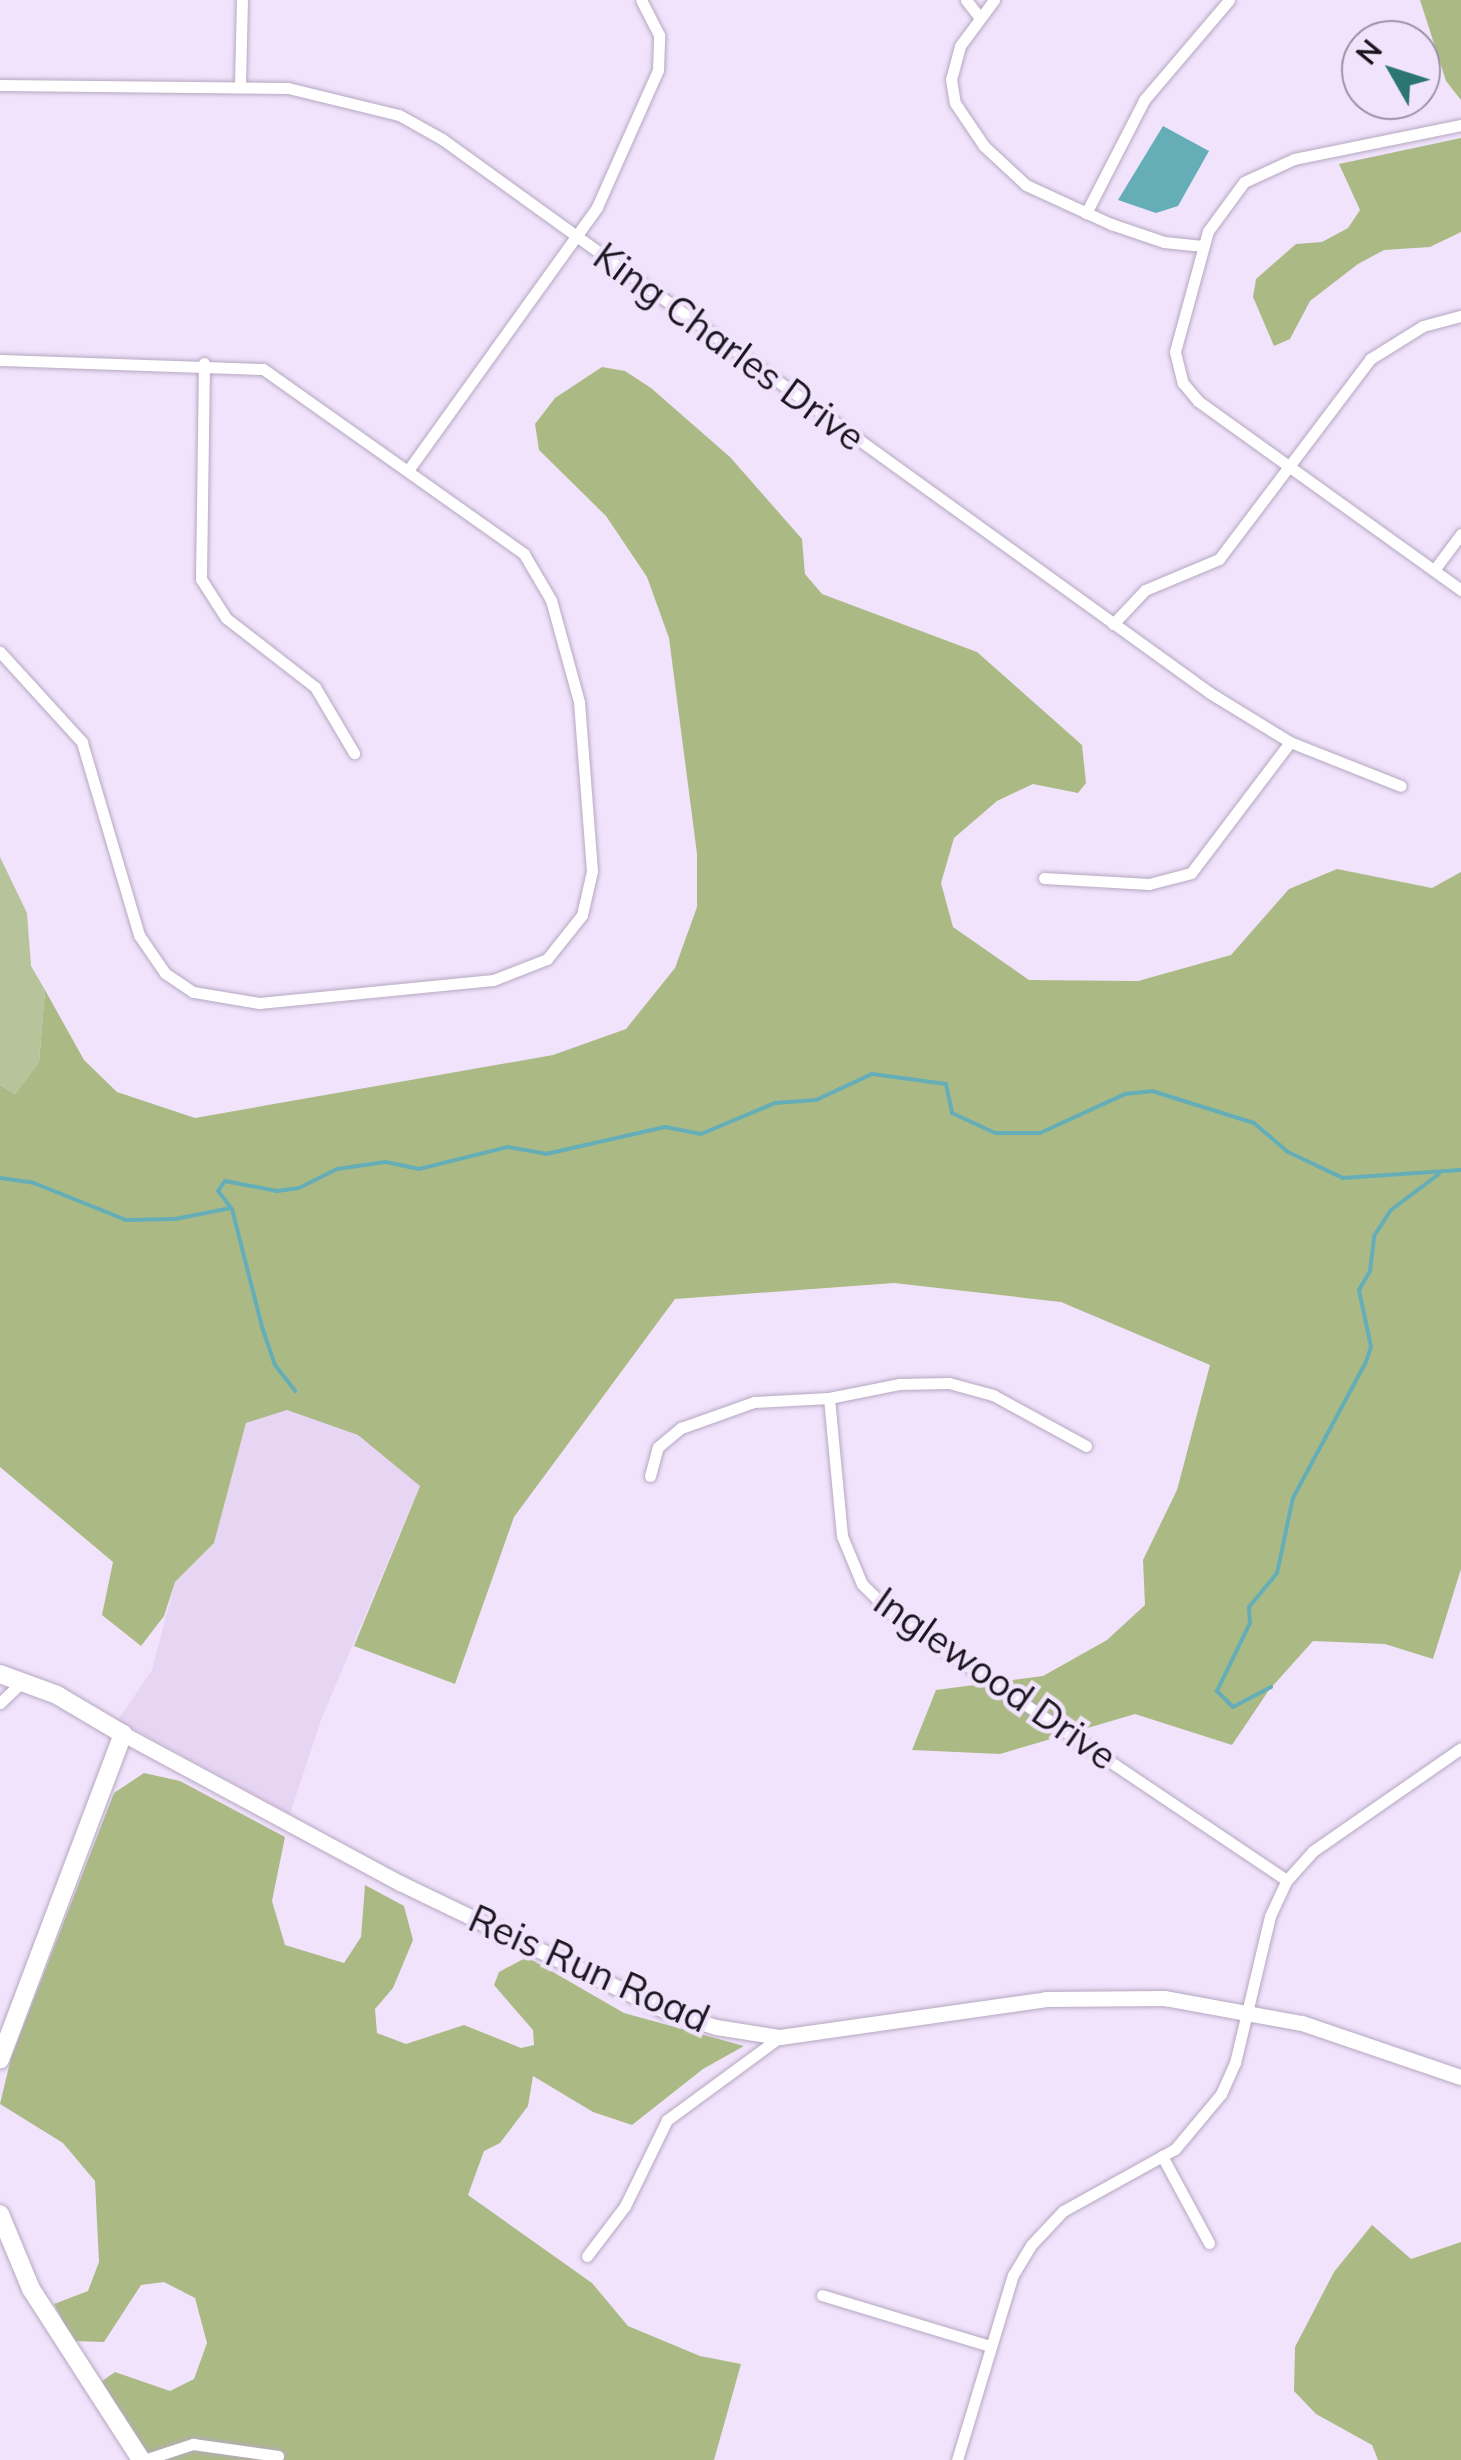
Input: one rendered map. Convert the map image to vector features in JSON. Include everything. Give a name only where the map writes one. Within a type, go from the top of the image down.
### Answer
[{"type":"main road","name":"Reis Run Road","points":[[0,1674],[24,1680],[123,1734]]},
{"type":"main road","points":[[0,2060],[123,1734]]},
{"type":"main road","points":[[0,2214],[31,2289],[142,2460]]},
{"type":"street","points":[[240,86],[242,0]]},
{"type":"street","points":[[410,469],[578,237],[654,88],[659,35],[641,0]]},
{"type":"street","points":[[966,0],[980,18]]},
{"type":"street","points":[[994,0],[952,68],[961,116],[1012,174],[1144,237],[1203,246]]},
{"type":"street","points":[[1086,212],[1144,100],[1228,0]]},
{"type":"street","name":"King Charles Drive","points":[[0,85],[240,86],[319,92],[399,115],[578,237],[1113,624],[1290,742],[1401,786]]},
{"type":"street","points":[[1461,126],[1294,159],[1255,175],[1227,200],[1203,246],[1178,326],[1179,374],[1198,402],[1461,590]]},
{"type":"street","points":[[1113,624],[1145,590],[1219,559],[1370,359],[1423,326],[1461,316]]},
{"type":"street","points":[[0,360],[247,364],[282,378],[410,469],[535,566],[572,668],[590,832],[589,894],[562,946],[528,970],[493,980],[259,1003],[212,999],[178,983],[155,962],[139,935],[90,756],[0,652]]},
{"type":"street","points":[[204,363],[201,579],[226,618],[315,687],[354,754]]},
{"type":"street","points":[[1434,570],[1461,534]]},
{"type":"street","points":[[1044,878],[1149,884],[1191,873],[1290,742]]},
{"type":"street","points":[[650,1476],[658,1447],[680,1428],[754,1402],[829,1398],[899,1384],[949,1383],[993,1395],[1086,1446]]},
{"type":"street","name":"Inglewood Drive","points":[[829,1398],[842,1536],[862,1584],[895,1617],[1287,1880]]},
{"type":"street","points":[[0,1703],[24,1680]]},
{"type":"street","name":"Reis Run Road","points":[[123,1734],[400,1883],[666,2012],[780,2038],[1076,1997],[1164,1998],[1248,2010],[1461,2077]]},
{"type":"street","points":[[957,2460],[990,2346],[1022,2258],[1051,2222],[1162,2156],[1188,2136],[1221,2094],[1248,2010],[1270,1916],[1287,1880],[1313,1851],[1461,1748]]},
{"type":"street","points":[[587,2256],[625,2206],[667,2120],[780,2038]]},
{"type":"street","points":[[1162,2156],[1209,2244]]},
{"type":"street","points":[[822,2295],[990,2346]]},
{"type":"street","points":[[142,2460],[192,2444],[278,2456]]},
{"type":"shaded area","points":[[1420,0],[1461,0],[1461,100],[1446,81],[1441,65],[1441,20],[1426,20]]},
{"type":"shaded area","points":[[1163,126],[1209,151],[1178,206],[1156,213],[1118,200]]},
{"type":"shaded area","points":[[1461,138],[1461,232],[1430,247],[1384,250],[1358,264],[1310,301],[1290,339],[1274,346],[1253,297],[1256,279],[1296,244],[1322,242],[1348,228],[1360,210],[1339,164]]},
{"type":"shaded area","points":[[602,367],[625,371],[651,388],[730,457],[802,539],[805,574],[822,594],[977,652],[1082,745],[1086,783],[1078,793],[1033,784],[997,801],[954,838],[941,883],[953,927],[1029,980],[1138,981],[1231,955],[1289,889],[1337,869],[1432,888],[1461,872],[1461,1569],[1433,1659],[1385,1644],[1313,1641],[1269,1690],[1232,1745],[1135,1714],[1000,1754],[912,1750],[936,1690],[1043,1676],[1107,1640],[1145,1605],[1143,1560],[1177,1490],[1210,1365],[1061,1302],[894,1283],[675,1299],[514,1517],[455,1684],[354,1646],[420,1486],[358,1435],[287,1410],[246,1423],[214,1543],[175,1582],[164,1616],[141,1646],[102,1615],[113,1562],[0,1467],[0,1085],[15,1094],[39,1062],[45,990],[84,1060],[117,1092],[195,1118],[553,1055],[626,1029],[675,968],[697,907],[697,854],[669,638],[647,577],[606,516],[539,450],[535,424],[555,398]]},
{"type":"shaded area","points":[[0,857],[27,913],[31,966],[45,990],[39,1062],[15,1094],[0,1085]]},
{"type":"shaded area","points":[[287,1410],[358,1435],[420,1485],[321,1720],[290,1814],[118,1720],[152,1670],[175,1582],[214,1543],[246,1423]]},
{"type":"shaded area","points":[[144,1773],[180,1781],[285,1837],[272,1901],[285,1945],[344,1963],[361,1937],[365,1885],[404,1906],[413,1940],[393,1988],[375,2009],[377,2033],[406,2044],[464,2025],[521,2048],[534,2045],[533,2030],[494,1985],[499,1972],[527,1957],[624,2013],[744,2046],[703,2069],[632,2125],[593,2112],[533,2076],[528,2106],[500,2143],[484,2151],[468,2195],[592,2283],[628,2326],[700,2356],[741,2364],[714,2460],[148,2460],[102,2381],[115,2372],[170,2391],[194,2379],[207,2343],[195,2298],[164,2282],[141,2285],[104,2342],[73,2341],[54,2304],[88,2291],[99,2262],[95,2181],[63,2143],[0,2104],[11,2058],[114,1793]]},
{"type":"shaded area","points":[[1372,2225],[1411,2259],[1461,2242],[1461,2460],[1378,2460],[1372,2445],[1316,2414],[1294,2391],[1295,2347],[1334,2272]]},
{"type":"waterway","points":[[0,1178],[34,1183],[126,1220],[175,1219],[231,1208],[218,1191],[225,1181],[277,1191],[299,1188],[337,1169],[386,1162],[419,1169],[508,1147],[546,1154],[665,1127],[701,1134],[775,1103],[816,1100],[872,1074],[946,1084],[952,1113],[995,1133],[1040,1133],[1125,1094],[1152,1091],[1254,1123],[1288,1152],[1343,1178],[1461,1170]]},
{"type":"waterway","points":[[1271,1687],[1233,1707],[1217,1691],[1250,1623],[1249,1607],[1277,1573],[1293,1498],[1366,1362],[1371,1347],[1359,1290],[1370,1271],[1374,1236],[1391,1210],[1439,1174]]},
{"type":"waterway","points":[[232,1209],[275,1365],[295,1391]]}]
